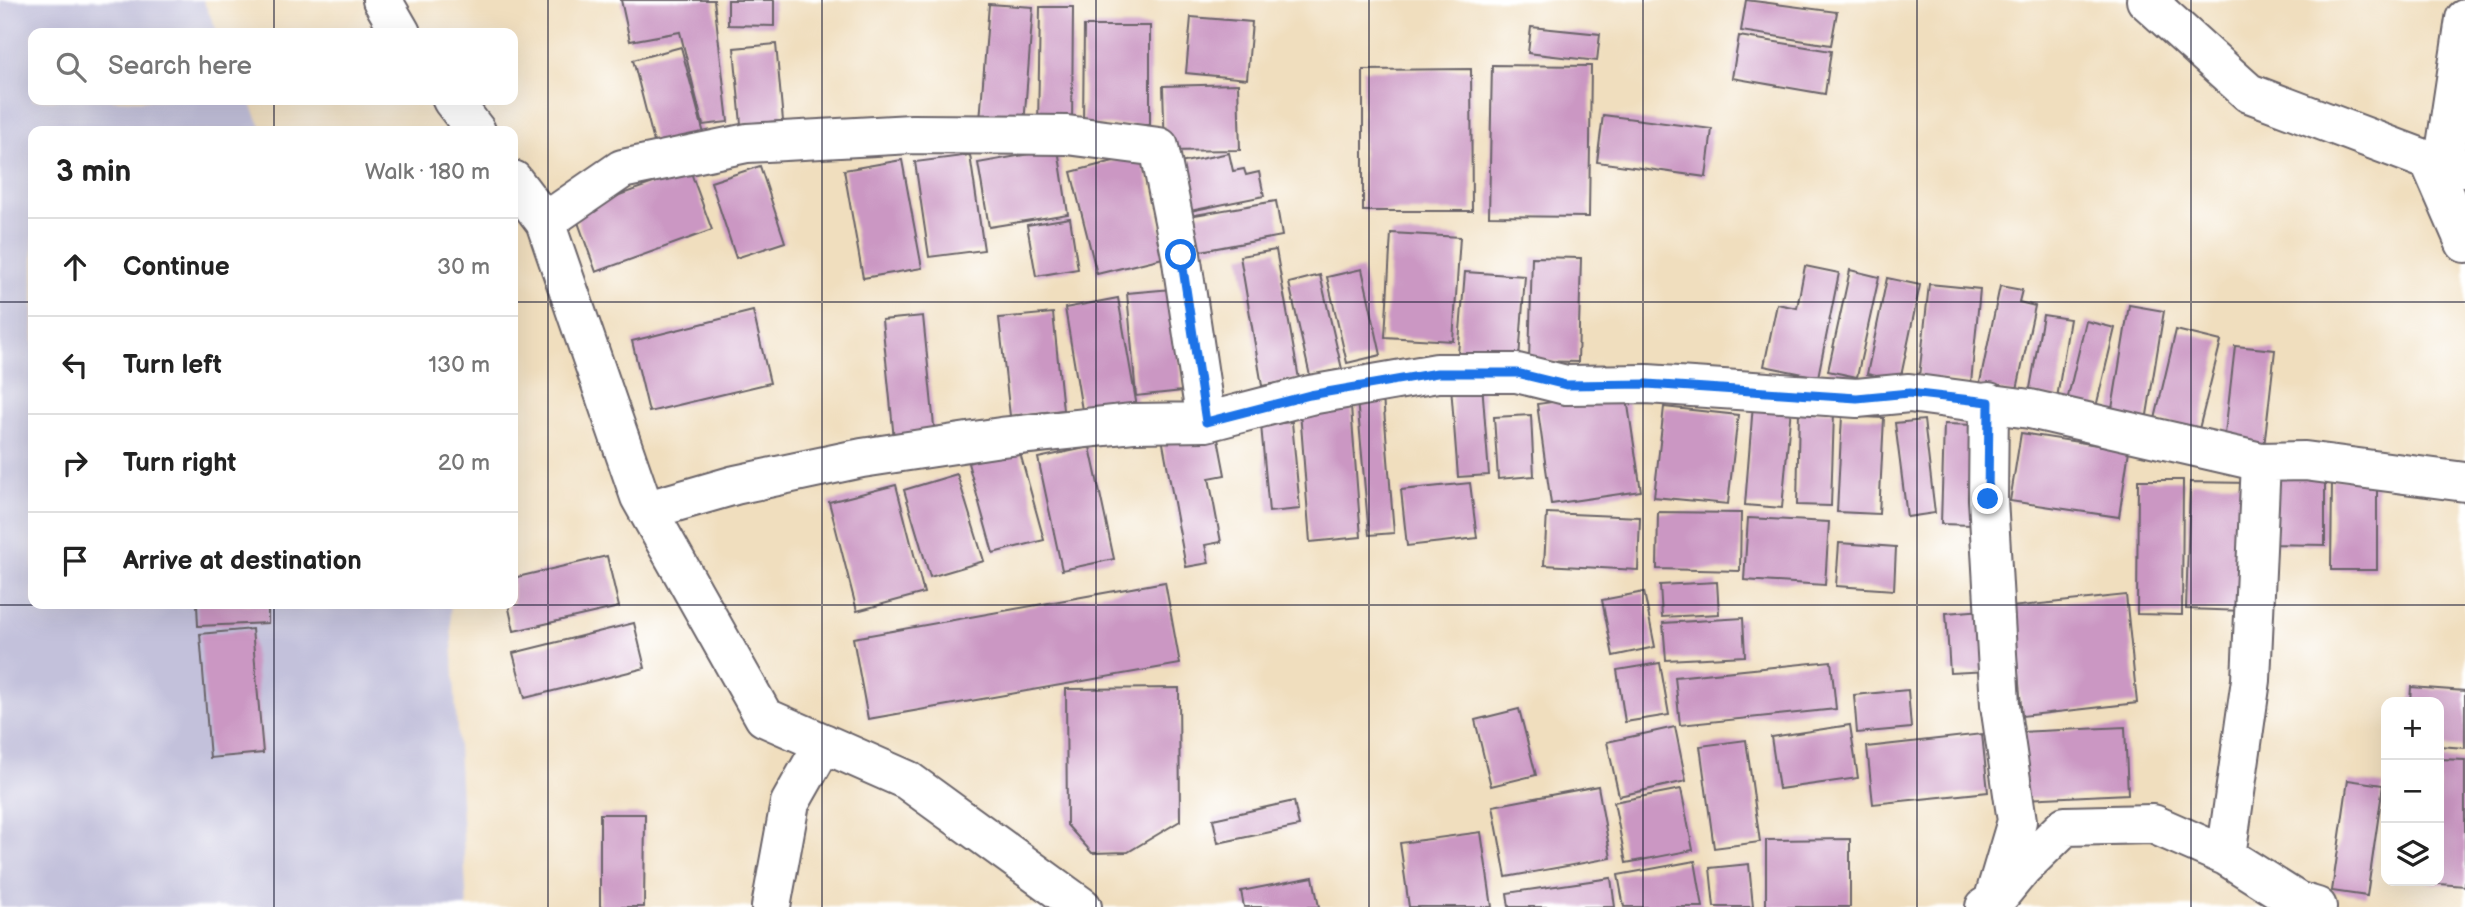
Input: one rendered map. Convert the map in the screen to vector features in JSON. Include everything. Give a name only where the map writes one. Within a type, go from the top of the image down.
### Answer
[{"type":"street","points":[[383,0],[398,28]]},
{"type":"street","points":[[2146,0],[2249,93],[2446,164]]},
{"type":"street","points":[[2465,19],[2446,164],[2465,243]]},
{"type":"street","points":[[456,105],[472,126]]},
{"type":"street","points":[[545,222],[622,169],[747,143],[912,134],[1054,134],[1159,147],[1181,255],[1206,422]]},
{"type":"street","points":[[518,187],[545,222],[640,497],[764,717],[907,780],[1082,907]]},
{"type":"street","points":[[648,510],[735,485],[862,458],[1054,431],[1133,423],[1206,422],[1310,395],[1437,373],[1517,373],[1566,385],[1647,384],[1857,398],[1909,393],[1989,402],[2261,462],[2305,461],[2465,482]]},
{"type":"street","points":[[1988,906],[2017,821],[2000,705],[1988,499],[1989,402]]},
{"type":"street","points":[[2226,856],[2251,680],[2261,462]]},
{"type":"street","points":[[771,907],[790,803],[824,743]]},
{"type":"street","points":[[1988,906],[2022,867],[2065,826],[2153,824],[2226,856],[2297,901],[2317,907]]},
{"type":"shaded area","points":[[0,0],[203,0],[216,28],[28,28],[28,105],[251,105],[261,126],[28,126],[28,609],[450,609],[467,907],[0,907]]},
{"type":"building","points":[[621,0],[714,0],[728,122],[703,125],[680,32],[630,41]]},
{"type":"building","points":[[728,0],[774,0],[774,26],[728,25]]},
{"type":"building","points":[[1746,0],[1837,12],[1831,45],[1741,31]]},
{"type":"building","points":[[989,4],[1033,7],[1024,125],[980,121]]},
{"type":"building","points":[[1040,7],[1073,7],[1072,129],[1038,129]]},
{"type":"building","points":[[1191,17],[1252,22],[1247,79],[1186,73]]},
{"type":"building","points":[[1084,26],[1150,26],[1150,125],[1083,125]]},
{"type":"building","points":[[1531,27],[1600,34],[1597,61],[1528,53]]},
{"type":"building","points":[[1739,36],[1831,51],[1825,94],[1732,78]]},
{"type":"building","points":[[776,44],[783,121],[741,124],[734,48]]},
{"type":"building","points":[[681,47],[704,134],[655,146],[633,60]]},
{"type":"building","points":[[1492,65],[1591,66],[1589,217],[1489,216]]},
{"type":"building","points":[[1471,69],[1472,211],[1363,211],[1363,70]]},
{"type":"building","points":[[1238,84],[1240,150],[1165,151],[1163,86]]},
{"type":"building","points":[[1603,115],[1712,129],[1706,177],[1597,162]]},
{"type":"building","points":[[1058,149],[1068,214],[989,227],[978,163]]},
{"type":"building","points":[[1229,153],[1233,171],[1244,169],[1246,175],[1259,172],[1264,196],[1180,213],[1170,165]]},
{"type":"building","points":[[1141,154],[1167,257],[1097,274],[1071,172]]},
{"type":"building","points":[[970,155],[984,250],[929,257],[915,162]]},
{"type":"building","points":[[902,160],[922,268],[863,278],[844,170]]},
{"type":"building","points":[[760,166],[785,242],[736,258],[711,182]]},
{"type":"building","points":[[690,170],[712,230],[596,272],[574,211]]},
{"type":"building","points":[[1276,201],[1282,236],[1195,252],[1189,216]]},
{"type":"building","points":[[1070,218],[1078,269],[1036,276],[1027,225]]},
{"type":"building","points":[[1391,233],[1460,237],[1453,341],[1385,337]]},
{"type":"building","points":[[1276,250],[1299,379],[1262,386],[1240,256]]},
{"type":"building","points":[[1532,257],[1581,258],[1578,362],[1529,361]]},
{"type":"building","points":[[1805,266],[1839,273],[1818,377],[1764,366],[1777,304],[1797,308]]},
{"type":"building","points":[[1362,269],[1381,355],[1347,363],[1327,277]]},
{"type":"building","points":[[1850,270],[1879,277],[1857,377],[1828,371]]},
{"type":"building","points":[[1465,272],[1525,276],[1519,359],[1458,354]]},
{"type":"building","points":[[1320,275],[1342,369],[1310,376],[1289,283]]},
{"type":"building","points":[[1887,278],[1920,285],[1900,381],[1867,374]]},
{"type":"building","points":[[1929,284],[1980,289],[1971,383],[1919,377]]},
{"type":"building","points":[[2000,286],[2022,290],[2019,302],[2035,306],[2016,394],[1979,387]]},
{"type":"building","points":[[1172,289],[1182,391],[1136,396],[1127,293]]},
{"type":"building","points":[[1118,298],[1137,407],[1083,416],[1065,308]]},
{"type":"building","points":[[2129,305],[2164,311],[2146,421],[2111,415]]},
{"type":"building","points":[[753,311],[770,383],[649,412],[632,341]]},
{"type":"building","points":[[1053,313],[1063,410],[1010,416],[999,318]]},
{"type":"building","points":[[2043,315],[2070,319],[2057,398],[2029,394]]},
{"type":"building","points":[[923,316],[935,436],[894,439],[882,320]]},
{"type":"building","points":[[2086,321],[2115,328],[2096,407],[2067,401]]},
{"type":"building","points":[[2176,330],[2221,341],[2199,429],[2155,419]]},
{"type":"building","points":[[2235,346],[2275,350],[2264,447],[2224,443]]},
{"type":"building","points":[[1482,383],[1489,475],[1458,477],[1451,386]]},
{"type":"building","points":[[1626,392],[1641,491],[1551,504],[1537,404]]},
{"type":"building","points":[[1383,397],[1394,533],[1369,535],[1357,399]]},
{"type":"building","points":[[1753,404],[1791,407],[1782,508],[1745,505]]},
{"type":"building","points":[[1351,407],[1361,537],[1310,542],[1300,411]]},
{"type":"building","points":[[1664,407],[1738,415],[1728,504],[1654,497]]},
{"type":"building","points":[[1799,410],[1834,412],[1831,506],[1797,505]]},
{"type":"building","points":[[1531,415],[1534,476],[1498,479],[1494,417]]},
{"type":"building","points":[[1842,416],[1884,418],[1879,514],[1837,512]]},
{"type":"building","points":[[1924,420],[1935,513],[1907,517],[1895,423]]},
{"type":"building","points":[[1292,422],[1300,509],[1269,512],[1261,425]]},
{"type":"building","points":[[1944,424],[1976,425],[1973,525],[1941,524]]},
{"type":"building","points":[[1216,428],[1225,475],[1209,478],[1221,542],[1205,545],[1209,563],[1186,567],[1162,438]]},
{"type":"building","points":[[2021,433],[2129,450],[2119,517],[2010,501]]},
{"type":"building","points":[[1090,447],[1114,559],[1062,570],[1038,458]]},
{"type":"building","points":[[1019,449],[1044,540],[993,553],[968,463]]},
{"type":"building","points":[[2270,473],[2325,473],[2325,545],[2269,544]]},
{"type":"building","points":[[957,474],[984,561],[930,577],[904,490]]},
{"type":"building","points":[[2332,479],[2377,479],[2377,570],[2331,570]]},
{"type":"building","points":[[2138,480],[2183,480],[2182,615],[2137,614]]},
{"type":"building","points":[[2190,482],[2249,483],[2245,611],[2186,609]]},
{"type":"building","points":[[1470,483],[1477,538],[1407,546],[1401,490]]},
{"type":"building","points":[[896,485],[924,593],[857,611],[829,502]]},
{"type":"building","points":[[1658,512],[1741,513],[1740,571],[1657,569]]},
{"type":"building","points":[[1547,513],[1640,517],[1638,570],[1544,565]]},
{"type":"building","points":[[1748,518],[1829,522],[1825,585],[1744,580]]},
{"type":"building","points":[[1839,543],[1896,547],[1894,590],[1836,586]]},
{"type":"building","points":[[607,556],[619,607],[514,631],[509,609],[518,609],[518,577]]},
{"type":"building","points":[[1165,582],[1180,664],[868,719],[853,638]]},
{"type":"building","points":[[1717,582],[1719,614],[1662,617],[1660,585]]},
{"type":"building","points":[[1644,592],[1655,647],[1613,656],[1602,600]]},
{"type":"building","points":[[2126,595],[2137,703],[2022,716],[2012,607]]},
{"type":"building","points":[[197,609],[268,609],[268,623],[198,626]]},
{"type":"building","points":[[1984,610],[1989,671],[1950,673],[1946,613]]},
{"type":"building","points":[[1743,618],[1745,656],[1666,660],[1663,623]]},
{"type":"building","points":[[634,623],[645,668],[525,698],[513,653]]},
{"type":"building","points":[[252,629],[263,753],[210,758],[200,634]]},
{"type":"building","points":[[1831,661],[1836,709],[1680,725],[1675,677]]},
{"type":"building","points":[[1660,663],[1669,715],[1625,722],[1617,670]]},
{"type":"building","points":[[2411,687],[2465,691],[2465,748],[2444,746],[2444,697],[2410,697]]},
{"type":"building","points":[[1179,688],[1180,821],[1128,852],[1092,853],[1067,825],[1066,689]]},
{"type":"building","points":[[1908,690],[1911,728],[1857,733],[1854,695]]},
{"type":"building","points":[[1519,709],[1536,775],[1491,786],[1475,720]]},
{"type":"building","points":[[1850,725],[1858,778],[1779,789],[1771,737]]},
{"type":"building","points":[[1675,727],[1686,781],[1619,796],[1607,742]]},
{"type":"building","points":[[2125,727],[2128,794],[2024,799],[2021,732]]},
{"type":"building","points":[[1982,734],[1988,792],[1873,804],[1867,747]]},
{"type":"building","points":[[1746,740],[1760,842],[1714,848],[1700,746]]},
{"type":"building","points":[[2444,759],[2465,760],[2465,886],[2444,884]]},
{"type":"building","points":[[2348,780],[2381,785],[2367,896],[2332,891]]},
{"type":"building","points":[[1598,786],[1611,858],[1506,877],[1493,806]]},
{"type":"building","points":[[1681,789],[1693,850],[1626,863],[1614,802]]},
{"type":"building","points":[[1294,801],[1299,826],[1218,843],[1213,819]]},
{"type":"building","points":[[600,814],[645,814],[644,907],[600,907]]},
{"type":"building","points":[[1481,832],[1492,907],[1409,907],[1400,843]]},
{"type":"building","points":[[1850,839],[1850,907],[1766,907],[1766,840]]},
{"type":"building","points":[[1695,861],[1703,907],[1624,907],[1618,875]]},
{"type":"building","points":[[1749,864],[1753,907],[1714,907],[1710,868]]},
{"type":"building","points":[[1313,877],[1319,907],[1244,907],[1241,891]]},
{"type":"building","points":[[1611,878],[1615,907],[1509,907],[1507,893]]},
{"type":"route","points":[[1181,255],[1206,422],[1310,395],[1437,373],[1517,373],[1566,385],[1647,384],[1857,398],[1909,393],[1989,402],[1988,499]]}]
